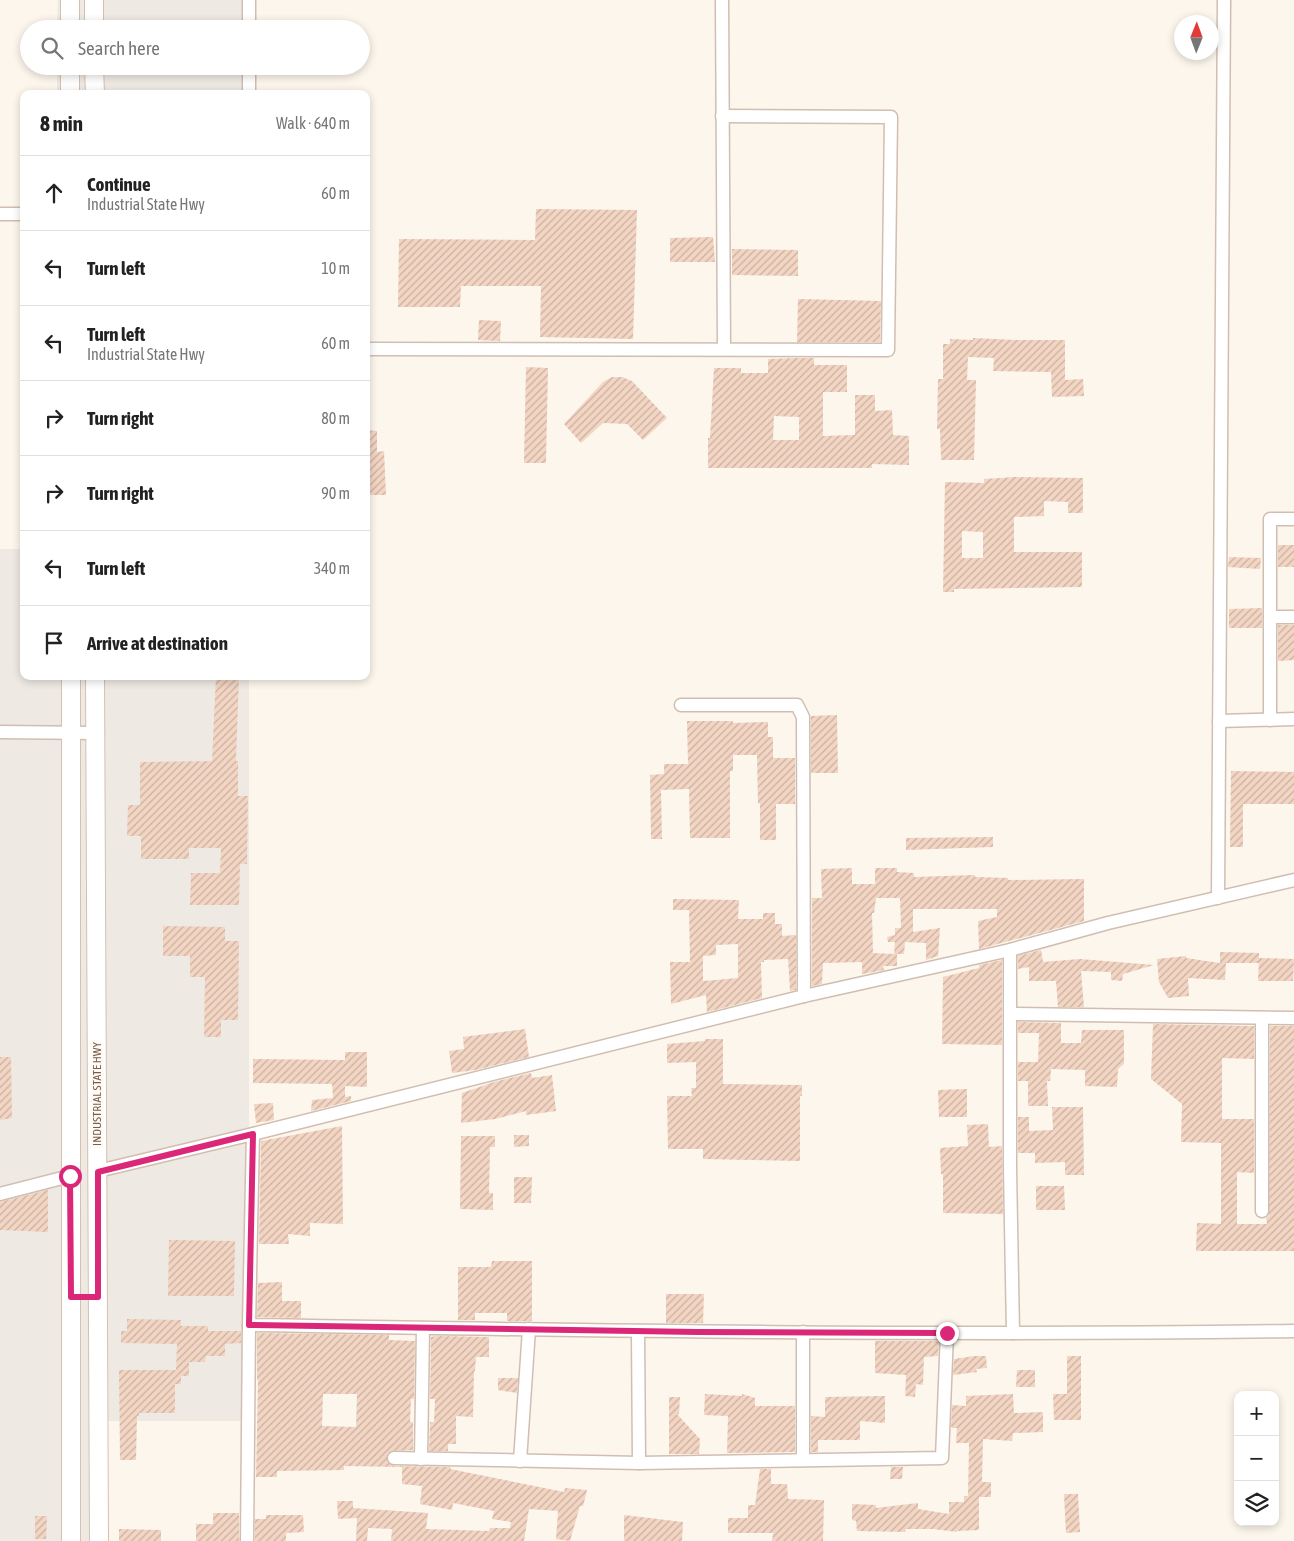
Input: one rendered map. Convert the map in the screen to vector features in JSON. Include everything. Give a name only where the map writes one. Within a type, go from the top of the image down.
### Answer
[{"type":"main road","points":[[70,0],[70,20]]},
{"type":"main road","points":[[94,0],[94,20]]},
{"type":"main road","points":[[70,75],[70,90]]},
{"type":"main road","points":[[94,75],[95,90]]},
{"type":"main road","points":[[70,1541],[71,680]]},
{"type":"main road","name":"INDUSTRIAL STATE HWY","points":[[95,680],[99,1541]]},
{"type":"main road","points":[[70,1046],[97,1045]]},
{"type":"main road","points":[[71,1297],[98,1297]]},
{"type":"street","points":[[249,0],[249,20]]},
{"type":"street","points":[[722,0],[724,349]]},
{"type":"street","points":[[1218,898],[1224,0]]},
{"type":"street","points":[[249,75],[249,90]]},
{"type":"street","points":[[370,349],[888,350],[891,117],[722,116]]},
{"type":"street","points":[[0,214],[20,214]]},
{"type":"street","points":[[1270,720],[1270,520],[1294,519]]},
{"type":"street","points":[[1270,617],[1294,617]]},
{"type":"street","points":[[681,705],[797,705],[802,717],[804,996]]},
{"type":"street","points":[[1219,721],[1294,719]]},
{"type":"street","points":[[0,732],[94,733]]},
{"type":"street","points":[[98,1172],[804,996],[1010,950],[1108,924],[1294,880]]},
{"type":"street","points":[[1010,950],[1010,1169],[1013,1333]]},
{"type":"street","points":[[1011,1014],[1294,1018]]},
{"type":"street","points":[[1262,1018],[1262,1211]]},
{"type":"street","points":[[247,1541],[253,1134]]},
{"type":"street","points":[[0,1194],[70,1176]]},
{"type":"street","points":[[249,1325],[529,1330],[947,1333],[1294,1330]]},
{"type":"street","points":[[421,1459],[423,1328]]},
{"type":"street","points":[[520,1461],[529,1330]]},
{"type":"street","points":[[638,1331],[638,1463]]},
{"type":"street","points":[[803,1332],[803,1460]]},
{"type":"street","points":[[394,1458],[638,1463],[942,1458],[947,1333]]},
{"type":"shaded area","points":[[58,0],[249,0],[249,20],[57,20]]},
{"type":"shaded area","points":[[57,75],[249,75],[249,90],[57,90]]},
{"type":"shaded area","points":[[0,549],[20,549],[20,680],[249,680],[249,1142],[246,1421],[102,1421],[103,1541],[0,1541]]},
{"type":"building","points":[[536,209],[637,210],[633,339],[540,337],[541,286],[461,286],[460,307],[398,307],[399,239],[535,240]]},
{"type":"building","points":[[713,237],[715,262],[670,262],[670,238]]},
{"type":"building","points":[[732,249],[798,250],[798,276],[732,275]]},
{"type":"building","points":[[798,299],[881,301],[880,342],[797,342]]},
{"type":"building","points":[[479,320],[501,321],[500,341],[478,340]]},
{"type":"building","points":[[973,338],[1065,340],[1065,380],[1083,379],[1084,396],[1052,397],[1051,372],[993,371],[994,358],[968,357],[967,380],[976,380],[974,460],[941,460],[940,429],[937,429],[938,379],[943,379],[943,344],[950,344],[950,339],[973,340]]},
{"type":"building","points":[[814,358],[814,365],[847,365],[847,392],[823,392],[823,436],[855,435],[855,395],[875,395],[875,411],[892,410],[893,435],[909,436],[909,465],[872,464],[872,468],[708,468],[708,438],[710,438],[714,368],[741,368],[741,373],[768,373],[768,359]],"holes":[[[774,416],[799,417],[799,440],[773,440]]]},
{"type":"building","points":[[526,367],[548,368],[546,463],[524,463]]},
{"type":"building","points":[[612,377],[622,377],[632,381],[667,418],[643,440],[627,424],[603,423],[581,443],[564,424],[603,382]]},
{"type":"building","points":[[370,430],[377,431],[377,452],[384,451],[386,495],[370,495]]},
{"type":"building","points":[[1015,477],[1083,478],[1083,513],[1068,513],[1068,502],[1044,501],[1044,516],[1014,517],[1014,552],[1082,552],[1082,587],[954,589],[954,592],[943,592],[945,482],[984,483],[984,479]],"holes":[[[962,531],[983,532],[983,558],[962,558]]]},
{"type":"building","points":[[1278,545],[1294,545],[1294,567],[1278,567]]},
{"type":"building","points":[[1229,557],[1261,558],[1260,569],[1228,567]]},
{"type":"building","points":[[1262,608],[1262,628],[1229,628],[1229,609]]},
{"type":"building","points":[[1278,625],[1294,625],[1294,660],[1278,661]]},
{"type":"building","points":[[216,680],[239,680],[236,761],[238,761],[238,796],[248,796],[247,864],[240,864],[239,905],[190,905],[191,873],[220,873],[221,848],[189,848],[189,859],[141,859],[141,836],[127,836],[128,805],[140,805],[140,762],[212,761]]},
{"type":"building","points":[[837,715],[838,773],[811,773],[811,716]]},
{"type":"building","points":[[687,721],[768,722],[768,737],[773,737],[773,758],[795,758],[795,804],[776,804],[776,840],[760,840],[757,755],[733,755],[733,771],[730,771],[730,838],[690,838],[689,789],[661,790],[662,839],[651,839],[650,775],[664,774],[664,764],[688,764]]},
{"type":"building","points":[[1231,771],[1294,772],[1294,804],[1243,804],[1243,847],[1230,847]]},
{"type":"building","points":[[993,837],[993,847],[906,850],[906,838]]},
{"type":"building","points":[[852,868],[852,884],[875,884],[875,868],[897,868],[897,872],[914,873],[914,877],[975,875],[975,877],[1008,878],[1008,880],[1084,879],[1084,921],[979,949],[978,921],[997,917],[997,909],[913,909],[913,932],[940,928],[938,956],[926,960],[926,943],[905,942],[904,954],[897,954],[897,966],[883,966],[884,970],[862,974],[862,962],[823,963],[822,984],[812,986],[812,898],[822,898],[821,869]],"holes":[[[876,898],[900,898],[901,928],[895,928],[895,935],[887,937],[888,942],[895,942],[894,954],[873,953],[872,913],[874,913]]]},
{"type":"building","points":[[673,899],[739,900],[738,919],[763,919],[763,913],[775,913],[775,924],[782,924],[782,936],[796,935],[796,990],[790,991],[788,959],[764,960],[764,962],[761,962],[762,998],[707,1012],[706,995],[671,1004],[670,962],[690,962],[689,910],[673,910]],"holes":[[[738,944],[738,978],[703,981],[703,956],[716,955],[716,945]]]},
{"type":"building","points":[[163,926],[225,927],[225,941],[239,941],[238,1020],[221,1020],[221,1037],[204,1037],[205,977],[190,977],[190,956],[163,956]]},
{"type":"building","points":[[1041,950],[1043,962],[1080,959],[1154,965],[1123,974],[1122,981],[1111,980],[1111,972],[1081,971],[1084,1007],[1058,1007],[1056,981],[1029,981],[1029,967],[1018,969],[1018,956]]},
{"type":"building","points":[[1220,952],[1259,953],[1259,963],[1226,963],[1225,980],[1188,978],[1189,996],[1168,998],[1159,982],[1157,959],[1186,956],[1186,958],[1220,963]]},
{"type":"building","points":[[1259,958],[1294,959],[1293,981],[1258,981]]},
{"type":"building","points":[[1002,960],[1002,1045],[942,1044],[943,977],[979,968],[979,965]]},
{"type":"building","points":[[1018,1022],[1061,1023],[1061,1043],[1081,1043],[1082,1030],[1124,1030],[1124,1064],[1118,1069],[1117,1087],[1085,1086],[1085,1070],[1051,1069],[1050,1081],[1047,1081],[1048,1106],[1028,1106],[1028,1081],[1018,1081],[1018,1062],[1038,1062],[1039,1033],[1018,1033]]},
{"type":"building","points":[[1153,1024],[1254,1026],[1254,1059],[1222,1058],[1222,1119],[1254,1119],[1254,1173],[1237,1172],[1237,1224],[1267,1224],[1266,1218],[1269,1215],[1270,1026],[1294,1026],[1294,1251],[1196,1251],[1197,1223],[1221,1224],[1221,1143],[1181,1142],[1182,1104],[1151,1079]]},
{"type":"building","points":[[525,1029],[529,1057],[475,1070],[452,1073],[449,1051],[464,1049],[463,1037]]},
{"type":"building","points":[[705,1039],[723,1039],[723,1084],[802,1085],[802,1096],[800,1096],[800,1161],[703,1159],[703,1149],[668,1149],[667,1096],[692,1096],[691,1088],[696,1088],[696,1062],[667,1063],[667,1044],[705,1041]]},
{"type":"building","points":[[345,1052],[367,1052],[367,1087],[345,1086],[345,1097],[351,1096],[351,1101],[311,1111],[312,1100],[333,1098],[332,1084],[253,1083],[253,1059],[345,1060]]},
{"type":"building","points":[[0,1057],[11,1057],[12,1118],[0,1120]]},
{"type":"building","points":[[531,1073],[532,1078],[552,1075],[556,1111],[526,1115],[526,1111],[495,1119],[461,1123],[462,1093],[494,1082]]},
{"type":"building","points":[[967,1089],[967,1117],[939,1117],[938,1090]]},
{"type":"building","points":[[273,1103],[274,1120],[256,1123],[254,1104]]},
{"type":"building","points":[[1052,1107],[1083,1107],[1084,1175],[1065,1175],[1065,1162],[1035,1163],[1035,1153],[1018,1153],[1018,1117],[1029,1117],[1029,1131],[1053,1130]]},
{"type":"building","points":[[988,1124],[989,1147],[1002,1146],[1003,1214],[943,1213],[943,1174],[941,1174],[940,1148],[968,1146],[967,1125]]},
{"type":"building","points":[[342,1126],[343,1224],[310,1223],[310,1236],[288,1234],[289,1244],[259,1244],[261,1141]]},
{"type":"building","points":[[514,1135],[529,1135],[529,1146],[514,1147]]},
{"type":"building","points":[[461,1136],[495,1136],[495,1147],[490,1147],[489,1193],[493,1193],[493,1210],[460,1209]]},
{"type":"building","points":[[514,1177],[532,1177],[531,1203],[514,1203]]},
{"type":"building","points":[[1036,1186],[1064,1186],[1065,1210],[1036,1210]]},
{"type":"building","points":[[48,1190],[48,1232],[0,1230],[0,1202]]},
{"type":"building","points":[[169,1240],[235,1241],[234,1296],[168,1296]]},
{"type":"building","points":[[492,1261],[532,1261],[532,1321],[507,1321],[507,1313],[475,1313],[475,1320],[458,1320],[458,1267],[491,1267]]},
{"type":"building","points":[[282,1282],[282,1301],[301,1301],[301,1318],[257,1317],[258,1283]]},
{"type":"building","points":[[666,1294],[704,1294],[703,1323],[666,1323]]},
{"type":"building","points":[[127,1319],[181,1320],[181,1326],[208,1326],[208,1331],[241,1331],[241,1343],[225,1344],[225,1356],[206,1356],[205,1362],[189,1362],[189,1376],[181,1376],[181,1384],[175,1384],[175,1413],[139,1413],[139,1416],[137,1416],[136,1460],[120,1460],[119,1370],[176,1370],[177,1344],[121,1343],[121,1331],[127,1331]]},
{"type":"building","points":[[257,1333],[389,1335],[389,1340],[415,1341],[414,1399],[411,1399],[410,1422],[413,1422],[413,1450],[391,1451],[387,1454],[387,1462],[394,1466],[451,1467],[450,1469],[564,1492],[565,1488],[587,1490],[583,1506],[580,1506],[570,1541],[556,1539],[558,1511],[529,1509],[524,1541],[391,1541],[392,1529],[368,1528],[367,1541],[356,1541],[357,1518],[338,1519],[337,1501],[353,1501],[353,1508],[428,1513],[426,1529],[489,1531],[490,1528],[510,1528],[511,1522],[492,1519],[494,1511],[453,1503],[452,1510],[420,1504],[422,1486],[402,1484],[402,1467],[344,1466],[344,1470],[277,1471],[277,1477],[256,1477]],"holes":[[[323,1394],[357,1394],[356,1427],[322,1426]]]},
{"type":"building","points":[[431,1337],[489,1337],[489,1357],[476,1357],[473,1417],[456,1416],[456,1444],[448,1444],[448,1451],[429,1451],[430,1422],[434,1422],[435,1399],[430,1399]]},
{"type":"building","points":[[875,1341],[939,1341],[938,1356],[924,1357],[923,1385],[916,1384],[915,1397],[905,1396],[906,1375],[875,1373]]},
{"type":"building","points":[[986,1356],[987,1368],[976,1369],[977,1372],[953,1375],[954,1359]]},
{"type":"building","points":[[1067,1356],[1081,1356],[1081,1420],[1054,1420],[1053,1394],[1067,1394]]},
{"type":"building","points":[[1017,1370],[1035,1370],[1035,1387],[1016,1387]]},
{"type":"building","points":[[498,1378],[518,1378],[517,1393],[498,1390]]},
{"type":"building","points":[[705,1394],[742,1396],[742,1394],[755,1398],[755,1406],[795,1406],[795,1452],[727,1453],[728,1416],[704,1415]]},
{"type":"building","points":[[1013,1394],[1014,1413],[1043,1412],[1043,1432],[1013,1433],[1012,1441],[983,1439],[982,1482],[991,1482],[991,1497],[979,1497],[979,1530],[957,1532],[933,1529],[906,1529],[905,1532],[857,1531],[856,1521],[852,1520],[852,1504],[876,1505],[876,1508],[918,1503],[918,1509],[949,1514],[949,1502],[964,1502],[964,1496],[968,1496],[969,1443],[956,1443],[957,1428],[952,1428],[951,1426],[952,1405],[966,1406],[966,1396]]},
{"type":"building","points":[[885,1396],[885,1423],[860,1421],[860,1440],[818,1440],[818,1452],[811,1452],[811,1416],[825,1417],[825,1397]]},
{"type":"building","points":[[669,1397],[680,1397],[679,1414],[677,1414],[700,1439],[699,1454],[669,1454]]},
{"type":"building","points":[[891,1467],[903,1467],[902,1479],[890,1479]]},
{"type":"building","points":[[760,1469],[771,1469],[771,1484],[787,1484],[788,1499],[824,1500],[823,1541],[772,1541],[773,1533],[728,1533],[728,1518],[748,1518],[748,1505],[755,1505]]},
{"type":"building","points":[[1064,1494],[1078,1494],[1080,1532],[1066,1533]]},
{"type":"building","points":[[213,1513],[239,1513],[239,1541],[196,1541],[196,1524],[213,1524]]},
{"type":"building","points":[[266,1515],[303,1515],[304,1532],[286,1533],[286,1541],[255,1541],[255,1519],[266,1519]]},
{"type":"building","points":[[624,1515],[683,1522],[682,1541],[624,1541]]},
{"type":"building","points":[[35,1516],[47,1516],[46,1539],[35,1539]]},
{"type":"building","points":[[119,1529],[161,1530],[161,1541],[119,1541]]},
{"type":"route","points":[[70,1176],[71,1297],[98,1297],[98,1172],[253,1134],[249,1325],[697,1332],[947,1333]]}]
